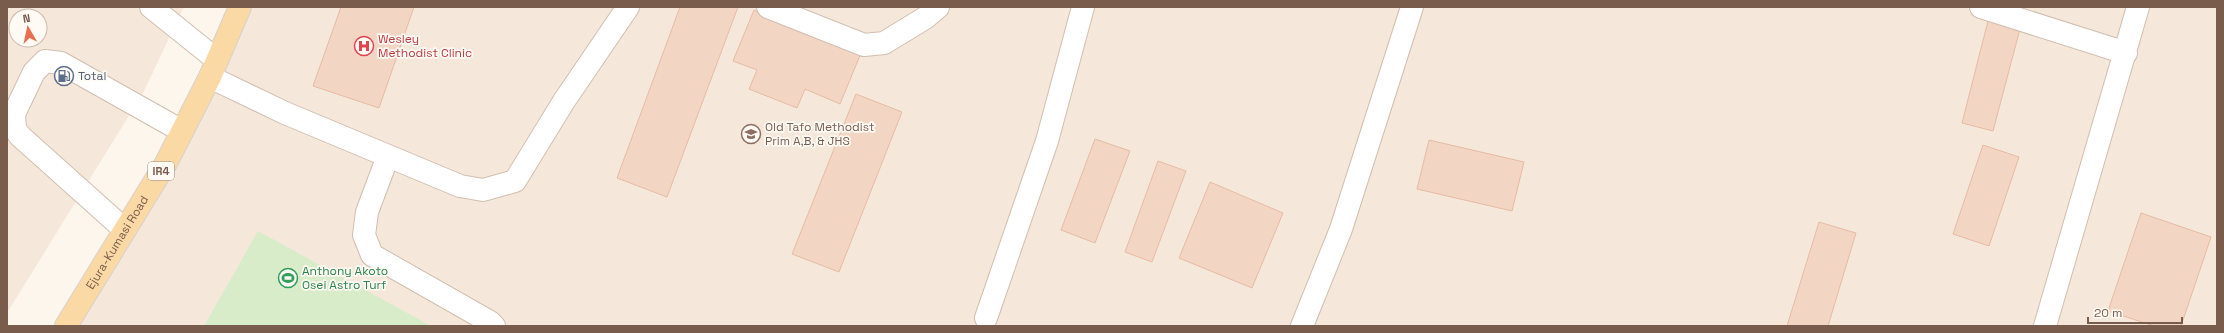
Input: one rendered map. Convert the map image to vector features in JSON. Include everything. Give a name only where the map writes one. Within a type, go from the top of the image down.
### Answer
[{"type":"main road","name":"Ejura-Kumasi Road","points":[[66,326],[166,163],[213,69],[240,7]]},
{"type":"street","points":[[152,7],[213,69],[285,113],[460,186],[483,190],[514,180],[564,101],[628,7]]},
{"type":"street","points":[[768,7],[864,45],[884,43],[925,18],[938,7]]},
{"type":"street","points":[[986,318],[1047,141],[1082,7]]},
{"type":"street","points":[[1302,326],[1341,229],[1412,7]]},
{"type":"street","points":[[1981,7],[2126,53]]},
{"type":"street","points":[[2045,326],[2126,53],[2138,7]]},
{"type":"street","points":[[125,230],[20,136],[15,129],[14,114],[34,72],[45,61],[61,63],[182,131]]},
{"type":"street","points":[[388,156],[367,212],[364,235],[372,255],[490,322],[494,326]]},
{"type":"shaded area","points":[[7,7],[184,7],[143,93],[7,313]]},
{"type":"shaded area","points":[[238,7],[2217,7],[2217,326],[67,326]]},
{"type":"green space","name":"Anthony Akoto Osei Astro Turf","points":[[258,231],[431,326],[204,326]]},
{"type":"building","name":"Wesley Methodist Clinic","points":[[341,7],[414,7],[379,108],[313,86]]},
{"type":"building","points":[[680,7],[738,7],[667,197],[617,178]]},
{"type":"building","points":[[754,10],[861,53],[840,104],[805,89],[797,108],[749,89],[757,70],[733,61]]},
{"type":"building","points":[[1988,21],[2020,29],[1993,131],[1962,123]]},
{"type":"building","points":[[856,94],[902,112],[839,272],[792,254]]},
{"type":"building","points":[[1095,139],[1130,151],[1095,243],[1061,230]]},
{"type":"building","points":[[1429,140],[1524,162],[1512,211],[1417,189]]},
{"type":"building","points":[[1983,145],[2019,157],[1989,246],[1953,234]]},
{"type":"building","points":[[1158,161],[1186,171],[1152,262],[1125,252]]},
{"type":"building","points":[[1210,182],[1283,213],[1252,288],[1179,258]]},
{"type":"building","points":[[2141,213],[2211,237],[2181,326],[2154,326],[2108,311]]},
{"type":"building","points":[[1819,222],[1856,233],[1828,326],[1787,326]]},
{"type":"place","name":"Wesley Methodist Clinic","points":[[364,46]]},
{"type":"place","name":"Total","points":[[64,76]]},
{"type":"place","name":"Old Tafo Methodist Prim A,B, & JHS","points":[[751,134]]},
{"type":"place","name":"Anthony Akoto Osei Astro Turf","points":[[288,278]]}]
